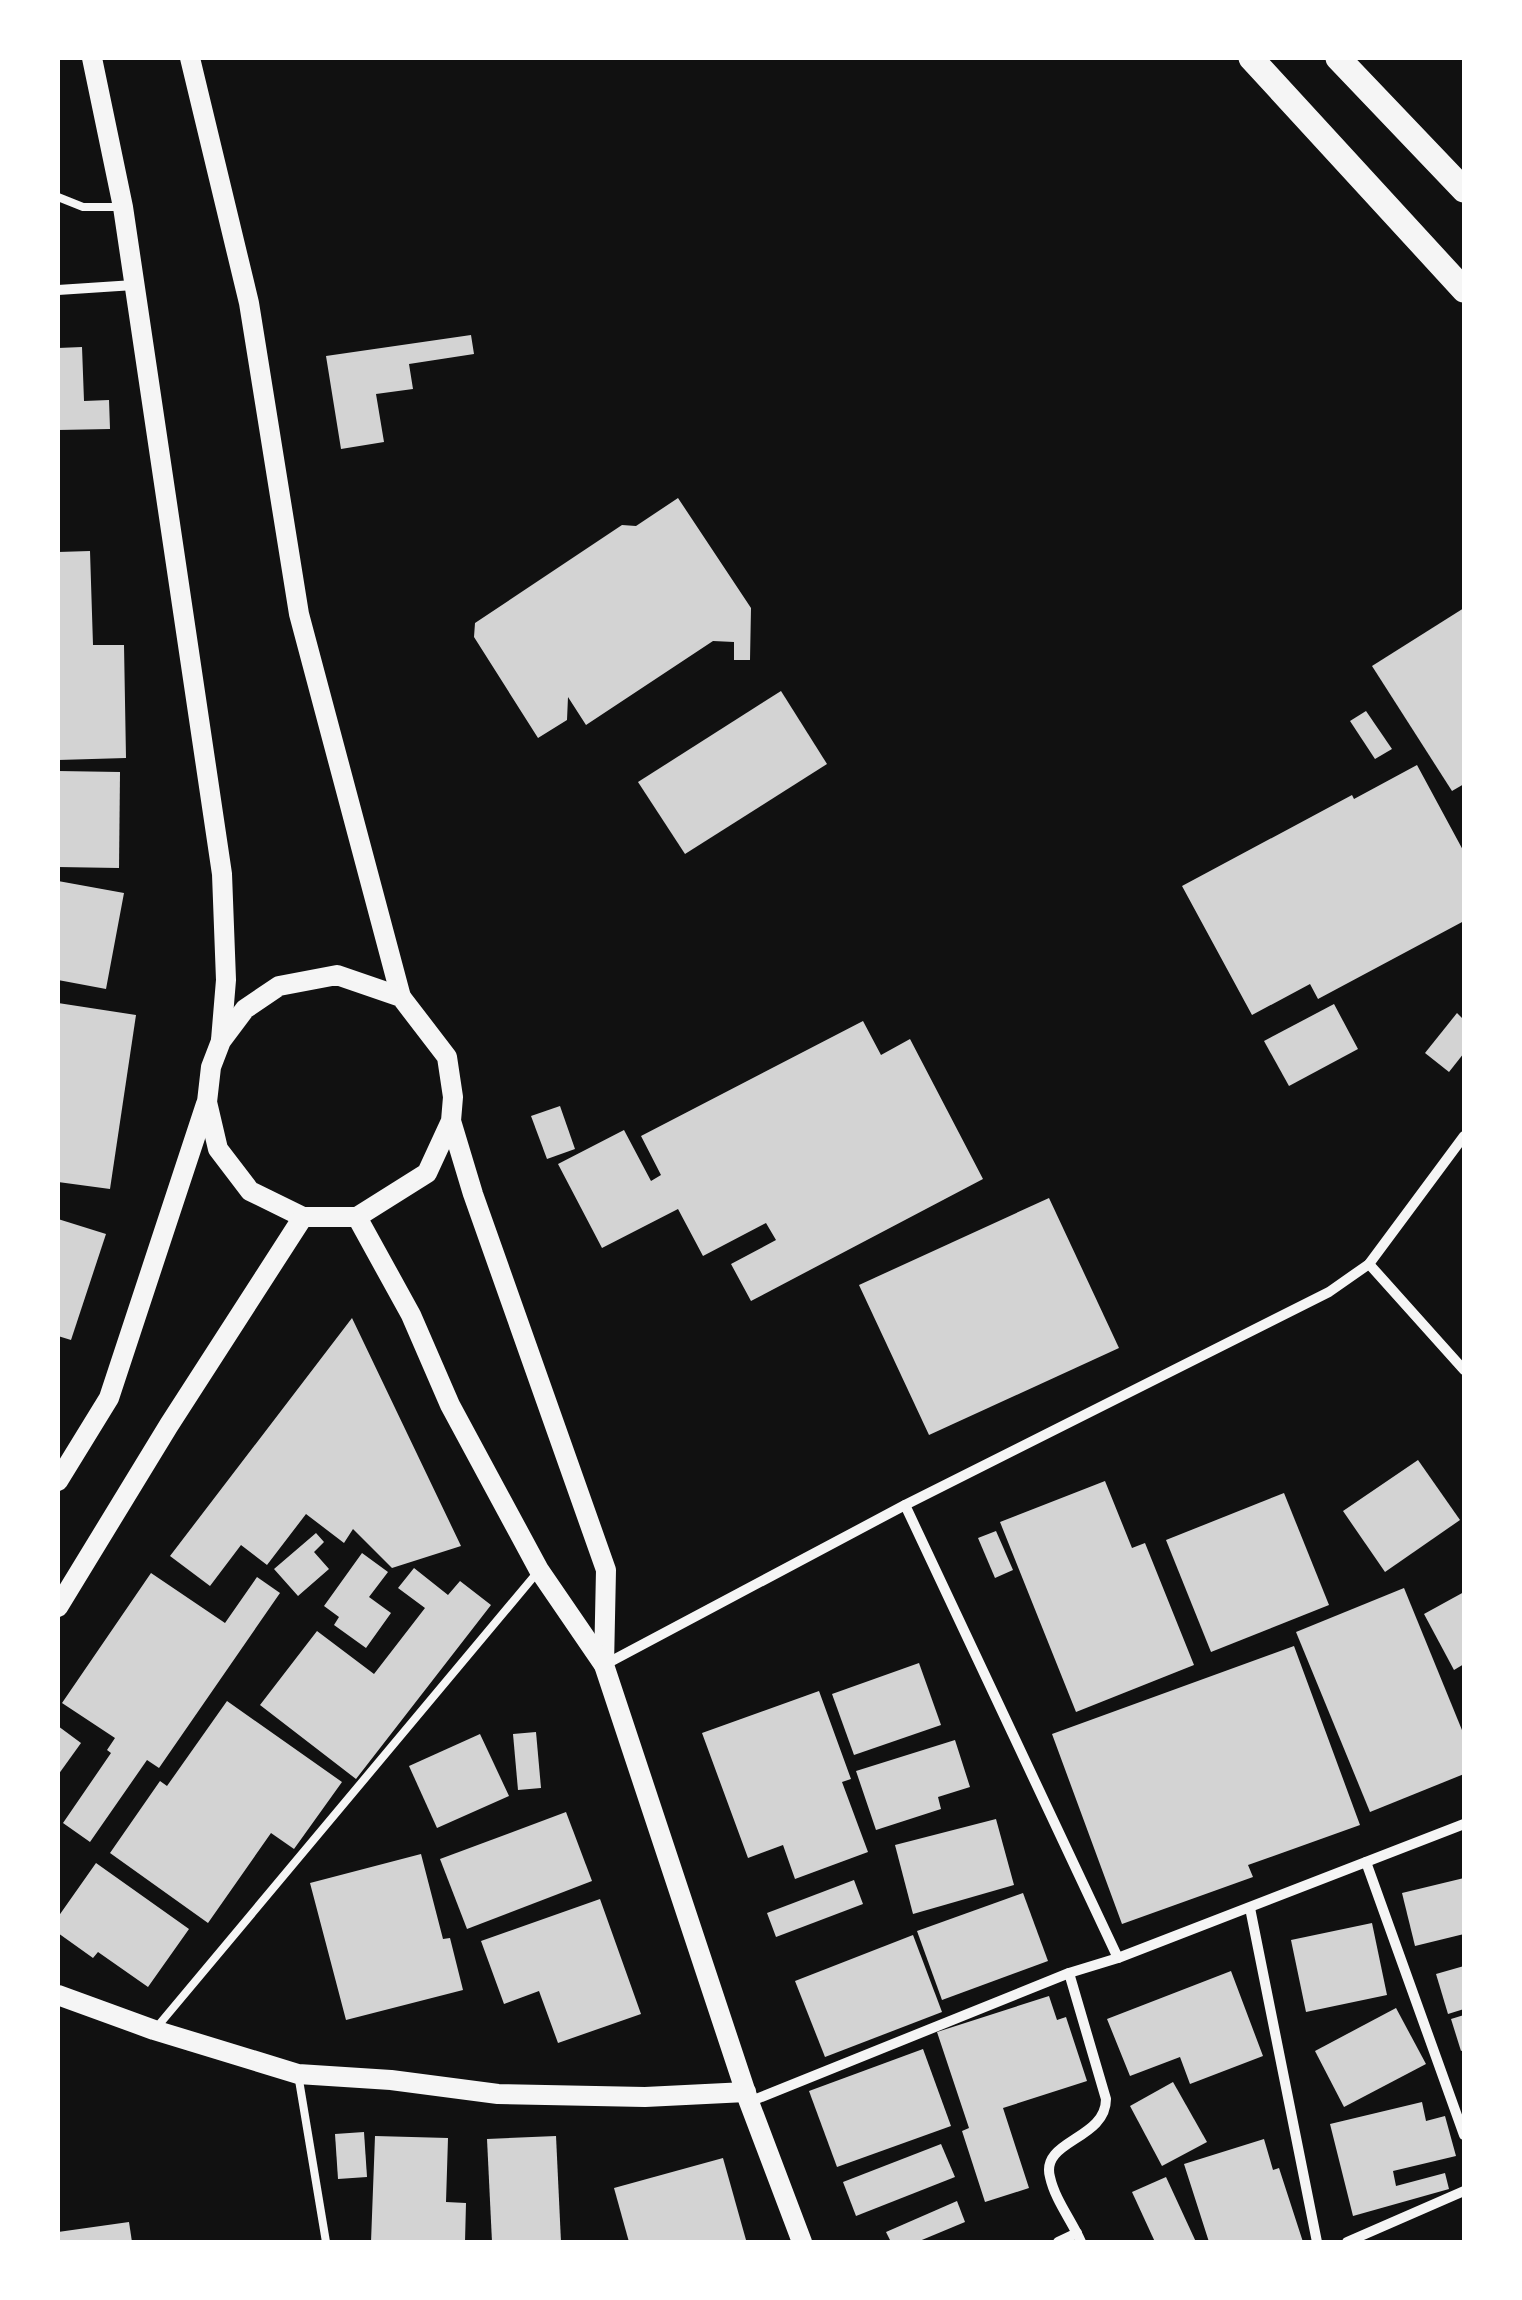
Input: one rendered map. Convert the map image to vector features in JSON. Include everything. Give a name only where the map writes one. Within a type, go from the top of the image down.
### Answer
[{"type":"main road","points":[[92,58],[123,207],[222,874],[226,980],[221,1041]]},
{"type":"main road","points":[[190,58],[249,303],[300,614],[401,997],[447,1058],[454,1097],[451,1121],[427,1173],[357,1218],[303,1218],[250,1191],[218,1149],[207,1102]]},
{"type":"main road","points":[[1252,58],[1464,290]]},
{"type":"main road","points":[[1338,58],[1464,190]]},
{"type":"main road","points":[[58,1481],[109,1398],[207,1102],[211,1067],[221,1041],[245,1009],[279,986],[337,975],[401,997]]},
{"type":"main road","points":[[451,1121],[473,1194],[606,1570],[604,1665]]},
{"type":"main road","points":[[58,1606],[168,1426],[303,1218]]},
{"type":"main road","points":[[357,1218],[411,1316],[450,1406],[539,1570],[604,1665],[747,2098],[802,2242]]},
{"type":"main road","points":[[58,1995],[154,2030],[298,2074],[390,2080],[498,2094],[747,2098]]},
{"type":"street","points":[[58,290],[134,286]]},
{"type":"street","points":[[604,1665],[905,1505],[1328,1292],[1369,1264],[1464,1136]]},
{"type":"street","points":[[1369,1264],[1464,1370]]},
{"type":"street","points":[[905,1505],[1118,1958]]},
{"type":"street","points":[[747,2098],[1464,1824]]},
{"type":"street","points":[[1366,1862],[1464,2135]]},
{"type":"street","points":[[1250,1908],[1317,2242]]},
{"type":"street","points":[[1058,2242],[1079,2238],[1050,2179],[1049,2165],[1054,2154],[1096,2126],[1106,2112],[1106,2099],[1070,1972]]},
{"type":"street","points":[[1346,2242],[1464,2191]]},
{"type":"lane","points":[[58,197],[82,208],[123,207]]},
{"type":"lane","points":[[154,2030],[539,1570]]},
{"type":"lane","points":[[298,2074],[326,2242]]},
{"type":"building","points":[[471,335],[474,354],[409,364],[413,389],[376,394],[384,442],[341,449],[326,356]]},
{"type":"building","points":[[82,347],[84,401],[109,400],[110,429],[58,430],[58,348]]},
{"type":"building","points":[[678,498],[751,608],[750,660],[734,660],[734,642],[713,641],[586,725],[568,697],[567,720],[538,738],[474,637],[475,623],[622,525],[636,526]]},
{"type":"building","points":[[90,551],[93,645],[124,645],[126,758],[58,760],[58,552]]},
{"type":"building","points":[[1464,608],[1464,784],[1452,791],[1372,666]]},
{"type":"building","points":[[781,691],[827,764],[685,854],[638,782]]},
{"type":"building","points":[[1366,711],[1392,749],[1375,759],[1350,721]]},
{"type":"building","points":[[1417,765],[1464,852],[1464,921],[1318,999],[1310,984],[1252,1015],[1182,886],[1352,795],[1354,799]]},
{"type":"building","points":[[58,771],[120,772],[119,868],[58,867]]},
{"type":"building","points":[[58,881],[124,893],[106,989],[58,980]]},
{"type":"building","points":[[58,1003],[136,1015],[110,1189],[58,1182]]},
{"type":"building","points":[[1334,1004],[1358,1049],[1289,1086],[1264,1041]]},
{"type":"building","points":[[1457,1013],[1464,1020],[1464,1053],[1449,1072],[1425,1053]]},
{"type":"building","points":[[863,1021],[881,1055],[910,1039],[983,1179],[751,1301],[731,1264],[776,1240],[766,1223],[703,1256],[678,1209],[602,1248],[558,1164],[624,1130],[651,1181],[661,1175],[641,1136]]},
{"type":"building","points":[[560,1106],[575,1149],[547,1159],[531,1116]]},
{"type":"building","points":[[1049,1198],[1119,1348],[929,1435],[859,1285]]},
{"type":"building","points":[[58,1219],[106,1234],[71,1340],[58,1336]]},
{"type":"building","points":[[352,1318],[461,1546],[392,1568],[353,1529],[344,1543],[306,1514],[267,1565],[241,1545],[210,1586],[170,1556]]},
{"type":"building","points":[[1418,1460],[1460,1520],[1385,1572],[1343,1511]]},
{"type":"building","points":[[1105,1481],[1132,1548],[1145,1543],[1194,1665],[1076,1712],[1000,1522]]},
{"type":"building","points":[[1284,1493],[1329,1605],[1211,1652],[1166,1540]]},
{"type":"building","points":[[996,1531],[1013,1570],[995,1578],[978,1538]]},
{"type":"building","points":[[316,1533],[324,1542],[314,1552],[329,1569],[298,1596],[274,1569]]},
{"type":"building","points":[[362,1553],[388,1572],[369,1597],[391,1613],[366,1648],[334,1625],[339,1617],[324,1606]]},
{"type":"building","points":[[414,1568],[448,1595],[460,1581],[491,1605],[356,1779],[260,1705],[317,1631],[374,1674],[425,1608],[398,1588]]},
{"type":"building","points":[[151,1573],[225,1623],[257,1577],[280,1593],[159,1768],[147,1760],[90,1842],[63,1823],[111,1753],[107,1750],[115,1738],[62,1703]]},
{"type":"building","points":[[1404,1588],[1464,1735],[1464,1774],[1370,1812],[1296,1632]]},
{"type":"building","points":[[1464,1592],[1464,1664],[1454,1670],[1424,1614]]},
{"type":"building","points":[[1294,1646],[1360,1825],[1248,1865],[1253,1877],[1122,1924],[1052,1734]]},
{"type":"building","points":[[919,1663],[941,1725],[854,1755],[832,1694]]},
{"type":"building","points":[[819,1691],[851,1779],[842,1782],[868,1852],[795,1879],[783,1845],[748,1858],[702,1733]]},
{"type":"building","points":[[227,1701],[342,1782],[294,1849],[271,1833],[208,1923],[110,1853],[160,1781],[167,1786]]},
{"type":"building","points":[[58,1726],[81,1743],[58,1775]]},
{"type":"building","points":[[536,1732],[541,1788],[518,1790],[513,1734]]},
{"type":"building","points":[[480,1734],[509,1796],[437,1828],[409,1766]]},
{"type":"building","points":[[955,1740],[970,1787],[938,1797],[941,1809],[876,1830],[856,1771]]},
{"type":"building","points":[[566,1812],[592,1881],[467,1929],[440,1859]]},
{"type":"building","points":[[996,1819],[1014,1885],[913,1914],[895,1845]]},
{"type":"building","points":[[421,1854],[443,1939],[450,1938],[463,1990],[346,2020],[310,1883]]},
{"type":"building","points":[[96,1863],[189,1929],[148,1987],[98,1952],[93,1958],[58,1933],[58,1917]]},
{"type":"building","points":[[1464,1878],[1464,1934],[1415,1946],[1402,1893]]},
{"type":"building","points":[[854,1880],[863,1904],[776,1937],[767,1913]]},
{"type":"building","points":[[1023,1893],[1048,1961],[942,2000],[917,1931]]},
{"type":"building","points":[[600,1899],[641,2014],[558,2043],[539,1991],[504,2004],[481,1941]]},
{"type":"building","points":[[1372,1923],[1387,1995],[1306,2012],[1291,1940]]},
{"type":"building","points":[[913,1935],[942,2012],[825,2057],[795,1981]]},
{"type":"building","points":[[1464,1966],[1464,2009],[1448,2014],[1436,1974]]},
{"type":"building","points":[[1231,1971],[1263,2056],[1190,2084],[1180,2057],[1130,2076],[1107,2019]]},
{"type":"building","points":[[1049,1996],[1057,2020],[1066,2017],[1087,2081],[1003,2108],[1029,2188],[985,2202],[962,2131],[969,2128],[937,2032]]},
{"type":"building","points":[[1396,2008],[1426,2064],[1344,2107],[1315,2051]]},
{"type":"building","points":[[1464,2015],[1464,2050],[1461,2051],[1451,2019]]},
{"type":"building","points":[[923,2049],[951,2126],[837,2167],[809,2091]]},
{"type":"building","points":[[1173,2082],[1207,2142],[1162,2166],[1130,2106]]},
{"type":"building","points":[[1422,2102],[1426,2121],[1445,2116],[1456,2156],[1393,2171],[1396,2186],[1445,2173],[1449,2189],[1353,2216],[1330,2124]]},
{"type":"building","points":[[364,2132],[367,2177],[338,2179],[335,2134]]},
{"type":"building","points":[[375,2136],[448,2138],[446,2202],[466,2203],[465,2242],[371,2242]]},
{"type":"building","points":[[556,2136],[561,2242],[492,2242],[487,2139]]},
{"type":"building","points":[[1264,2139],[1273,2170],[1279,2168],[1303,2242],[1209,2242],[1184,2164]]},
{"type":"building","points":[[941,2144],[955,2177],[856,2216],[843,2182]]},
{"type":"building","points":[[723,2158],[746,2240],[629,2242],[614,2188]]},
{"type":"building","points":[[1166,2177],[1196,2242],[1155,2242],[1132,2192]]},
{"type":"building","points":[[957,2201],[965,2222],[917,2242],[891,2242],[886,2232]]},
{"type":"building","points":[[129,2222],[132,2242],[58,2242],[58,2232]]}]
